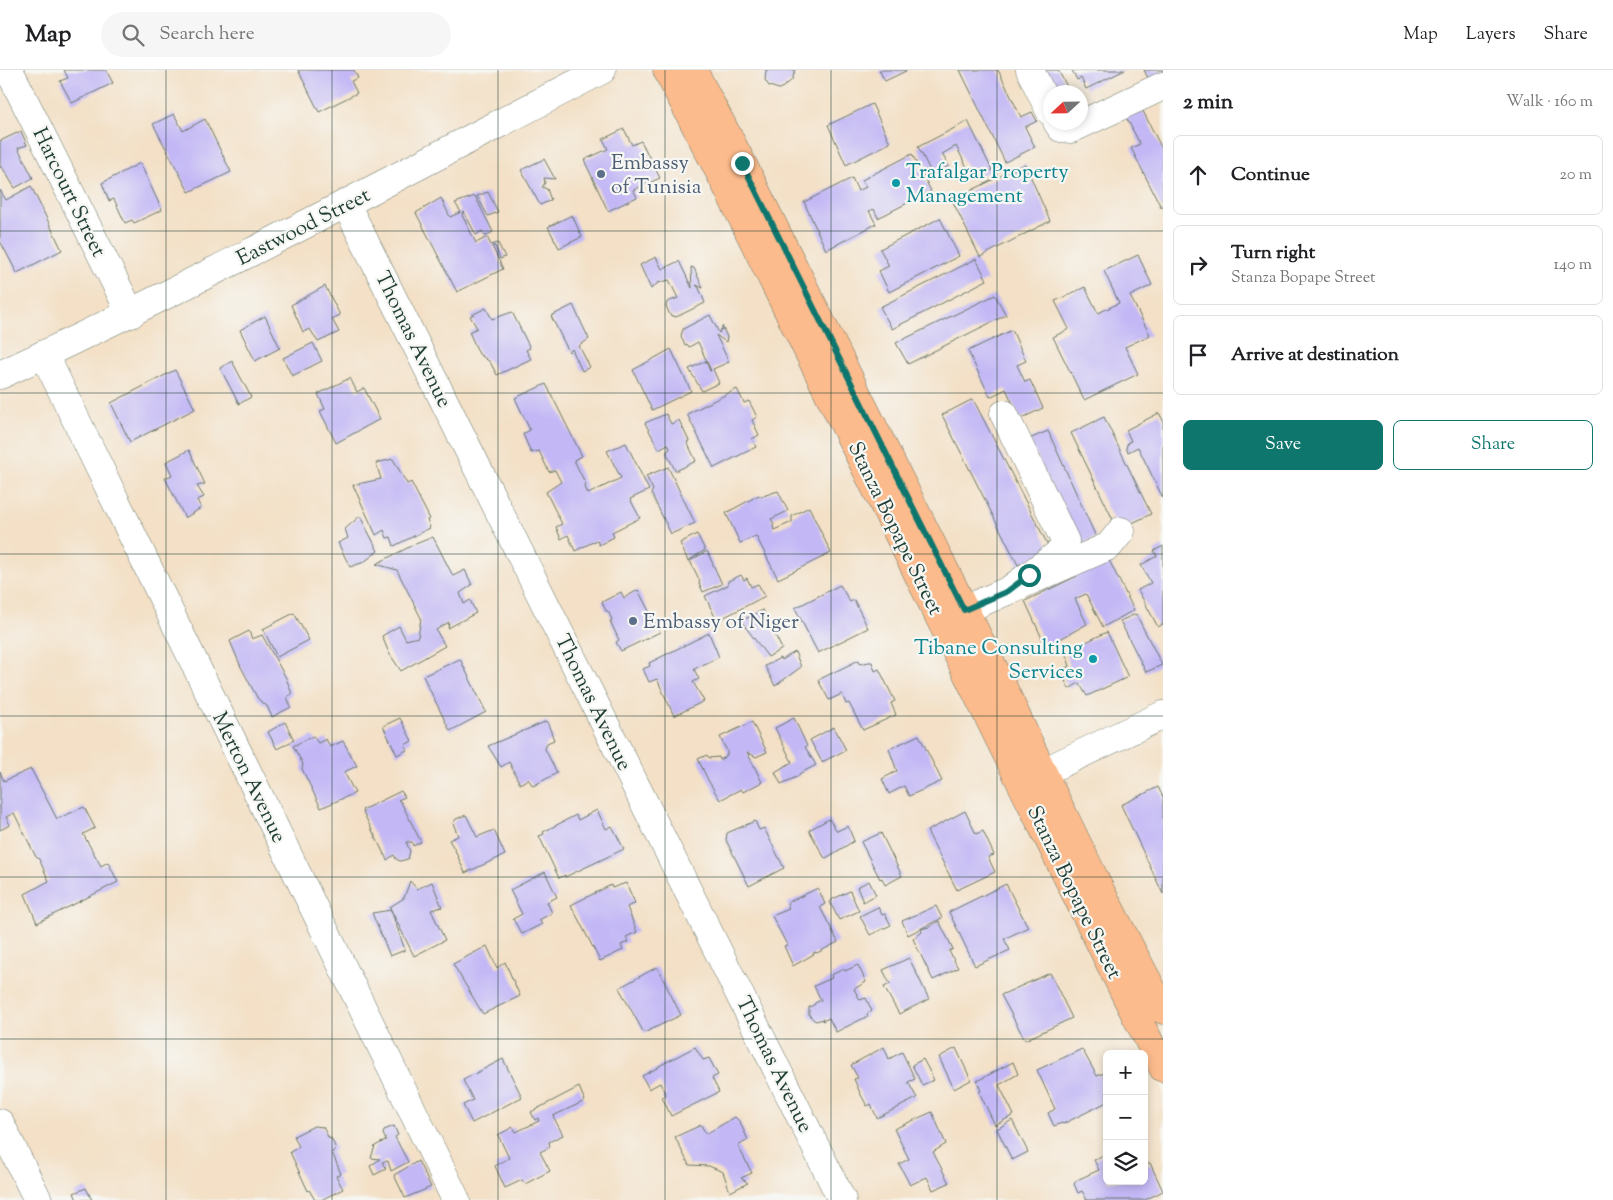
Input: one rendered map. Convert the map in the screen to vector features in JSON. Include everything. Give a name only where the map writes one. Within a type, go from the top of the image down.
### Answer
[{"type":"main road","name":"Stanza Bopape Street","points":[[667,70],[738,211],[1032,778],[1163,1068]]},
{"type":"main road","name":"Stanza Bopape Street","points":[[693,70],[742,163],[999,679],[1032,778],[1099,888],[1163,1010]]},
{"type":"street","name":"Harcourt Street","points":[[9,70],[131,314]]},
{"type":"street","name":"Eastwood Street","points":[[0,375],[131,314],[602,70]]},
{"type":"street","points":[[1030,70],[1043,97]]},
{"type":"street","points":[[1088,121],[1163,86]]},
{"type":"street","name":"Thomas Avenue","points":[[346,204],[842,1200]]},
{"type":"street","name":"Merton Avenue","points":[[44,354],[456,1200]]},
{"type":"street","points":[[1004,414],[1065,541],[1062,551],[1008,591]]},
{"type":"street","points":[[964,610],[1110,546],[1121,531]]},
{"type":"street","points":[[1032,778],[1163,715]]},
{"type":"street","points":[[0,1122],[38,1200]]},
{"type":"building","points":[[64,70],[106,70],[113,83],[72,103],[60,81],[68,78]]},
{"type":"building","points":[[298,70],[354,70],[358,78],[351,81],[357,93],[319,112]]},
{"type":"building","points":[[766,70],[795,70],[792,80],[779,89],[769,86],[765,80]]},
{"type":"building","points":[[879,70],[908,70],[885,81]]},
{"type":"building","points":[[960,70],[998,70],[1021,117],[1032,112],[1037,121],[1025,127],[1035,147],[1005,162]]},
{"type":"building","points":[[1038,70],[1058,70],[1066,85],[1046,85]]},
{"type":"building","points":[[1072,70],[1125,70],[1088,88],[1088,85],[1084,85],[1081,78],[1077,80]]},
{"type":"building","points":[[1144,70],[1163,70],[1163,75],[1150,82]]},
{"type":"building","points":[[872,104],[890,143],[846,165],[828,125]]},
{"type":"building","points":[[1142,109],[1163,151],[1163,207],[1161,207],[1131,148],[1140,144],[1126,117]]},
{"type":"building","points":[[174,114],[183,131],[205,119],[231,172],[189,192],[153,124]]},
{"type":"building","points":[[968,121],[992,170],[973,179],[956,146],[942,154],[949,166],[932,174],[918,147]]},
{"type":"building","points":[[624,129],[632,145],[641,141],[660,178],[633,190],[637,197],[608,211],[585,162],[586,159],[608,149],[603,139]]},
{"type":"building","points":[[21,131],[27,145],[18,148],[33,178],[15,188],[2,167],[0,168],[0,141]]},
{"type":"building","points":[[912,154],[931,191],[878,218],[874,209],[869,211],[876,224],[826,250],[804,202],[852,178],[858,191],[866,187],[862,180]]},
{"type":"building","points":[[544,159],[555,179],[544,178],[545,183],[542,187],[547,189],[551,200],[540,205],[521,170]]},
{"type":"building","points":[[140,163],[162,210],[134,223],[132,220],[125,223],[114,199],[109,201],[102,183]]},
{"type":"building","points":[[1025,164],[1050,221],[980,257],[952,200]]},
{"type":"building","points":[[31,186],[62,250],[17,273],[0,241],[0,190],[6,200]]},
{"type":"building","points":[[488,192],[498,212],[488,216],[477,196]]},
{"type":"building","points":[[475,196],[493,232],[485,236],[482,231],[476,235],[464,212],[462,215],[476,243],[487,237],[491,245],[498,243],[505,257],[500,259],[495,246],[492,246],[503,269],[457,292],[416,213],[441,198],[450,217],[461,212],[455,203]]},
{"type":"building","points":[[572,215],[582,237],[559,248],[548,227]]},
{"type":"building","name":"Trafalgar Property Management","points":[[940,218],[959,256],[889,292],[879,271],[889,266],[880,249]]},
{"type":"building","points":[[1138,255],[1152,285],[1130,296],[1150,335],[1125,347],[1138,374],[1084,400],[1053,337],[1069,329],[1055,301],[1085,287],[1098,313],[1119,303],[1104,271]]},
{"type":"building","points":[[656,257],[662,269],[679,261],[692,288],[691,267],[694,268],[703,288],[696,285],[705,303],[676,317],[670,315],[666,306],[667,302],[678,298],[669,280],[658,283],[651,289],[640,265]]},
{"type":"building","points":[[976,259],[987,280],[892,329],[880,307]]},
{"type":"building","points":[[325,286],[340,315],[332,319],[339,332],[318,342],[310,329],[303,332],[291,305]]},
{"type":"building","points":[[995,295],[1006,315],[908,364],[896,343]]},
{"type":"building","points":[[573,305],[589,339],[579,346],[590,367],[582,371],[572,349],[569,352],[551,316]]},
{"type":"building","points":[[486,308],[492,319],[512,312],[530,348],[526,350],[531,359],[497,375],[490,362],[479,354],[469,332],[477,328],[470,316]]},
{"type":"building","points":[[710,315],[719,333],[722,330],[722,326],[727,337],[726,342],[716,335],[729,362],[713,369],[719,383],[702,391],[689,369],[706,361],[711,371],[698,342],[689,347],[687,344],[685,345],[681,336],[683,329]]},
{"type":"building","points":[[265,316],[280,348],[255,361],[240,330]]},
{"type":"building","points":[[1012,330],[1026,361],[1017,365],[1025,382],[1030,380],[1043,408],[1020,419],[1006,389],[990,397],[968,351]]},
{"type":"building","points":[[313,343],[322,361],[292,376],[283,358]]},
{"type":"building","points":[[671,349],[691,391],[652,410],[633,370]]},
{"type":"building","points":[[232,361],[251,397],[239,404],[220,368]]},
{"type":"building","points":[[175,370],[195,409],[130,442],[111,403]]},
{"type":"building","points":[[350,378],[357,392],[364,388],[380,419],[336,443],[320,411],[325,409],[318,394]]},
{"type":"building","points":[[546,384],[582,456],[574,460],[586,485],[588,494],[621,478],[607,451],[626,443],[649,490],[630,499],[640,518],[612,532],[614,537],[599,545],[597,540],[575,551],[568,535],[561,539],[556,527],[562,524],[546,492],[561,482],[555,470],[549,472],[539,451],[531,453],[523,434],[530,430],[515,398]]},
{"type":"building","points":[[737,389],[744,403],[749,401],[757,417],[752,420],[759,435],[752,439],[756,447],[714,468],[687,414]]},
{"type":"building","points":[[973,399],[1050,549],[1018,565],[942,415]]},
{"type":"building","points":[[1159,413],[1163,420],[1163,498],[1138,447],[1128,452],[1126,448],[1128,442],[1131,441],[1126,430]]},
{"type":"building","points":[[666,414],[671,424],[679,420],[696,461],[678,470],[675,470],[667,454],[667,451],[670,449],[668,444],[659,449],[645,423]]},
{"type":"building","points":[[1104,417],[1151,514],[1118,530],[1071,433]]},
{"type":"building","points":[[1048,431],[1096,537],[1078,546],[1029,439]]},
{"type":"building","points":[[189,450],[205,484],[197,486],[204,497],[197,500],[201,508],[185,518],[165,478],[172,475],[166,462]]},
{"type":"building","points":[[393,459],[407,484],[411,482],[430,519],[427,520],[430,528],[394,546],[391,537],[387,538],[384,530],[376,535],[353,485],[381,479],[376,463]]},
{"type":"building","points":[[668,467],[695,523],[671,534],[651,493],[653,490],[646,476]]},
{"type":"building","points":[[778,491],[788,511],[771,519],[774,524],[774,530],[792,522],[792,516],[809,507],[831,553],[778,579],[756,536],[740,543],[726,513],[759,495],[760,497]]},
{"type":"building","points":[[360,516],[378,551],[364,562],[350,567],[338,543],[348,538],[345,529]]},
{"type":"building","points":[[697,534],[705,550],[688,561],[680,543]]},
{"type":"building","points":[[433,537],[453,576],[465,570],[472,585],[460,593],[464,604],[470,600],[476,613],[448,628],[449,622],[436,630],[445,646],[401,671],[389,653],[382,636],[399,626],[406,640],[418,637],[421,618],[397,570],[376,564]]},
{"type":"building","points":[[1163,546],[1163,624],[1158,627],[1138,590],[1151,583],[1141,565],[1157,556],[1154,551]]},
{"type":"building","points":[[707,551],[722,584],[703,592],[690,561]]},
{"type":"building","points":[[1107,556],[1134,610],[1103,627],[1086,594],[1075,599],[1087,624],[1046,647],[1025,601],[1077,576],[1075,573]]},
{"type":"building","points":[[741,575],[744,580],[747,578],[751,587],[758,584],[765,596],[717,621],[705,596],[728,585],[728,581]]},
{"type":"building","points":[[840,585],[850,602],[854,600],[868,628],[818,653],[795,608]]},
{"type":"building","name":"Embassy of Niger","points":[[638,590],[660,632],[621,651],[616,642],[619,640],[610,621],[612,620],[602,602],[621,592],[624,598]]},
{"type":"building","points":[[763,610],[782,649],[768,657],[741,621]]},
{"type":"building","points":[[294,613],[309,640],[277,657],[263,629]]},
{"type":"building","points":[[1136,614],[1162,665],[1146,672],[1120,621]]},
{"type":"building","points":[[249,631],[252,639],[262,635],[286,678],[292,694],[287,697],[291,707],[272,717],[267,706],[258,699],[230,641]]},
{"type":"building","name":"Tibane Consulting Services","points":[[1107,632],[1128,677],[1087,696],[1079,683],[1069,689],[1060,670],[1070,666],[1065,652]]},
{"type":"building","points":[[709,633],[719,657],[694,669],[699,679],[693,682],[704,701],[674,716],[657,679],[649,682],[643,669],[650,666],[649,663]]},
{"type":"building","points":[[795,652],[801,667],[775,686],[765,666]]},
{"type":"building","points":[[460,659],[486,712],[450,731],[423,676]]},
{"type":"building","points":[[859,660],[860,664],[872,662],[875,671],[879,669],[895,701],[891,703],[896,715],[863,730],[849,703],[846,704],[842,694],[829,700],[818,680]]},
{"type":"building","points":[[400,718],[412,741],[405,745],[407,750],[397,755],[383,726]]},
{"type":"building","points":[[794,718],[807,746],[805,747],[816,765],[799,774],[799,776],[781,784],[775,772],[792,762],[775,728]]},
{"type":"building","points":[[547,721],[554,740],[547,743],[545,749],[557,773],[533,786],[528,779],[520,784],[509,762],[501,767],[488,746]]},
{"type":"building","points":[[285,722],[294,740],[277,749],[268,732]]},
{"type":"building","points":[[752,722],[767,752],[756,757],[747,752],[762,782],[743,792],[741,789],[720,800],[698,759],[707,755],[709,758],[719,757],[720,760],[727,755],[727,751],[720,737]]},
{"type":"building","points":[[834,727],[846,750],[822,762],[810,740]]},
{"type":"building","points":[[919,735],[942,781],[909,796],[904,786],[889,794],[882,779],[897,771],[889,749]]},
{"type":"building","points":[[313,736],[318,743],[326,739],[330,747],[343,741],[357,766],[344,772],[355,793],[321,808],[302,769],[303,764],[293,746]]},
{"type":"building","points":[[31,769],[57,819],[84,807],[95,828],[83,834],[101,866],[108,862],[118,882],[37,923],[25,894],[49,881],[14,813],[6,817],[10,825],[0,830],[0,772],[4,781]]},
{"type":"building","points":[[1158,787],[1163,797],[1163,894],[1121,805]]},
{"type":"building","points":[[401,791],[405,797],[398,800],[401,802],[421,842],[413,846],[412,842],[406,842],[410,851],[408,859],[400,861],[394,855],[387,860],[362,810]]},
{"type":"building","points":[[597,810],[606,829],[612,826],[624,849],[565,877],[565,875],[559,878],[539,836],[544,834],[543,832],[576,815],[578,820]]},
{"type":"building","points":[[965,811],[976,834],[983,831],[994,855],[988,857],[995,872],[957,890],[927,831]]},
{"type":"building","points":[[466,815],[477,837],[494,830],[505,855],[465,873],[449,840],[458,836],[453,823],[456,819]]},
{"type":"building","points":[[829,819],[837,831],[848,826],[854,841],[826,858],[809,830]]},
{"type":"building","points":[[755,821],[759,830],[764,828],[784,868],[749,886],[726,840],[727,833]]},
{"type":"building","points":[[881,833],[902,876],[885,885],[861,842]]},
{"type":"building","points":[[545,872],[557,897],[547,902],[552,913],[539,920],[542,924],[522,934],[513,919],[522,914],[510,890]]},
{"type":"building","points":[[410,881],[417,889],[432,882],[442,907],[431,910],[445,940],[414,956],[390,907],[404,898]]},
{"type":"building","points":[[869,881],[876,895],[863,902],[857,887]]},
{"type":"building","points":[[626,883],[635,903],[627,907],[637,932],[626,937],[628,942],[621,945],[623,950],[600,961],[571,905],[611,885],[612,888]]},
{"type":"building","points":[[1006,884],[1028,927],[1004,939],[1010,950],[975,966],[949,912]]},
{"type":"building","points":[[818,888],[825,904],[820,907],[838,942],[817,953],[814,952],[814,954],[793,966],[784,946],[787,945],[772,916],[789,909],[787,903]]},
{"type":"building","points":[[850,891],[859,911],[839,920],[830,902]]},
{"type":"building","points":[[936,906],[942,918],[908,935],[902,921]]},
{"type":"building","points":[[878,907],[882,915],[885,914],[891,925],[870,935],[860,916]]},
{"type":"building","points":[[391,910],[405,950],[390,956],[372,913]]},
{"type":"building","points":[[939,921],[953,949],[949,951],[958,968],[933,980],[913,939],[922,932],[921,929]]},
{"type":"building","points":[[487,946],[497,968],[505,962],[520,996],[483,1014],[453,964]]},
{"type":"building","points":[[909,958],[929,999],[899,1014],[884,987],[890,984],[883,970]]},
{"type":"building","points":[[858,965],[866,982],[854,989],[860,1000],[866,998],[872,1011],[867,1014],[868,1016],[836,1032],[829,1018],[816,1021],[809,1015],[809,1007],[821,1000],[814,986],[832,978],[831,975]]},
{"type":"building","points":[[657,967],[681,1015],[644,1033],[619,988]]},
{"type":"building","points":[[1050,973],[1072,1018],[1025,1040],[1001,995]]},
{"type":"building","points":[[695,1047],[703,1060],[709,1058],[718,1075],[712,1078],[719,1092],[671,1116],[662,1097],[666,1095],[660,1083],[649,1089],[642,1076]]},
{"type":"building","points":[[884,1047],[889,1059],[902,1052],[915,1079],[908,1082],[917,1098],[877,1118],[871,1104],[867,1106],[860,1093],[854,1079],[858,1078],[851,1065]]},
{"type":"building","points":[[956,1048],[971,1080],[954,1089],[939,1057]]},
{"type":"building","points":[[1082,1049],[1097,1076],[1103,1073],[1103,1104],[1063,1124],[1054,1126],[1048,1113],[1055,1109],[1037,1070]]},
{"type":"building","points":[[503,1059],[522,1097],[472,1123],[463,1105],[473,1100],[463,1080]]},
{"type":"building","points":[[923,1059],[934,1080],[922,1085],[912,1065]]},
{"type":"building","points":[[1013,1062],[1018,1074],[999,1085],[1014,1115],[995,1125],[979,1092],[981,1091],[977,1081]]},
{"type":"building","points":[[579,1087],[585,1101],[553,1116],[563,1135],[549,1142],[550,1147],[540,1152],[550,1171],[525,1184],[522,1180],[505,1188],[495,1166],[509,1158],[498,1135],[513,1127],[516,1132],[539,1121],[538,1118],[535,1120],[531,1112]]},
{"type":"building","points":[[932,1112],[946,1144],[933,1152],[949,1183],[933,1190],[927,1177],[910,1185],[899,1164],[909,1159],[894,1129]]},
{"type":"building","points":[[735,1117],[740,1122],[748,1140],[738,1146],[752,1173],[741,1178],[748,1183],[730,1192],[723,1172],[709,1166],[689,1165],[675,1137],[701,1125],[706,1134]]},
{"type":"building","points":[[1012,1120],[1028,1152],[1012,1160],[997,1129]]},
{"type":"building","points":[[314,1126],[323,1127],[329,1139],[331,1138],[332,1140],[336,1149],[332,1152],[341,1174],[336,1176],[343,1189],[321,1200],[315,1200],[308,1191],[290,1152],[299,1147],[294,1136]]},
{"type":"building","points":[[394,1126],[398,1135],[395,1137],[408,1162],[391,1171],[388,1161],[382,1162],[386,1169],[374,1175],[370,1166],[380,1159],[371,1158],[375,1146],[386,1140],[383,1134],[384,1130]]},
{"type":"building","points":[[1103,1155],[1103,1185],[1148,1185],[1148,1164],[1150,1163],[1163,1191],[1145,1200],[1087,1200],[1082,1191],[1078,1193],[1074,1184],[1077,1180],[1099,1170],[1094,1160]]},
{"type":"building","points":[[418,1161],[431,1187],[405,1198],[394,1175]]},
{"type":"building","points":[[86,1188],[92,1200],[77,1200],[74,1193]]},
{"type":"place","name":"Embassy of Tunisia","points":[[601,174]]},
{"type":"place","name":"Trafalgar Property Management","points":[[896,183]]},
{"type":"place","name":"Embassy of Niger","points":[[633,621]]},
{"type":"place","name":"Tibane Consulting Services","points":[[1093,659]]},
{"type":"route","points":[[742,163],[964,610],[1008,591],[1029,575]]}]
